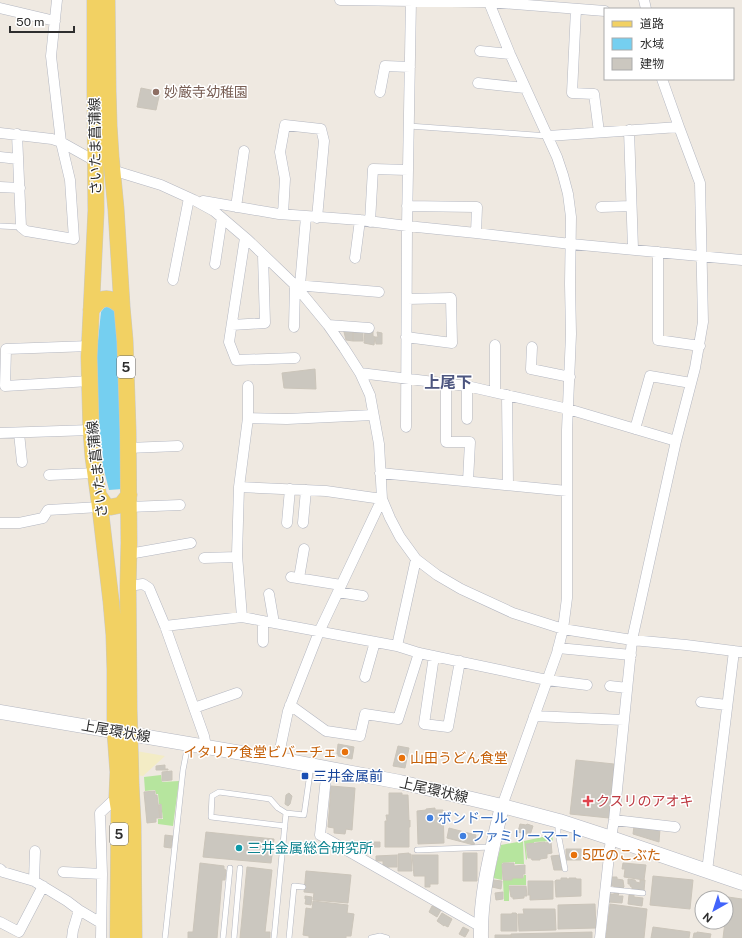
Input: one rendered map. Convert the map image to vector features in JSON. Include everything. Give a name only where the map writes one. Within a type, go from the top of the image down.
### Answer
[{"type":"main road","name":"さいたま菖蒲線","points":[[95,0],[96,211],[90,346],[91,430],[111,602],[115,669],[133,838],[134,938]]},
{"type":"main road","name":"さいたま菖蒲線","points":[[107,0],[108,91],[112,170],[125,341],[129,501],[128,586],[122,732],[117,797],[119,810],[118,938]]},
{"type":"main road","points":[[91,310],[100,300],[108,299],[115,301],[122,307]]},
{"type":"main road","points":[[99,502],[111,507],[121,505],[129,501]]},
{"type":"main road","name":"上尾環状線","points":[[0,712],[206,746],[400,782],[558,821],[742,883]]},
{"type":"main road","points":[[481,932],[484,892],[492,847],[502,806]]},
{"type":"street","points":[[17,134],[21,227],[26,231],[74,239],[70,180],[61,142],[51,56],[57,0]]},
{"type":"street","points":[[340,0],[542,3],[576,9],[604,11]]},
{"type":"street","points":[[406,427],[407,206],[411,1]]},
{"type":"street","points":[[488,1],[525,88],[548,136],[563,175],[568,194],[571,217],[571,334],[568,409],[567,598],[563,629],[558,648],[502,806]]},
{"type":"street","points":[[0,8],[54,20]]},
{"type":"street","points":[[576,9],[572,94],[594,94],[599,132]]},
{"type":"street","points":[[480,51],[510,54]]},
{"type":"street","points":[[380,92],[385,66],[410,67]]},
{"type":"street","points":[[600,938],[614,820],[632,640],[676,441],[700,346],[703,322],[700,184],[662,80]]},
{"type":"street","points":[[478,83],[525,88]]},
{"type":"street","points":[[283,214],[285,179],[280,152],[285,125],[320,129],[324,140],[317,218]]},
{"type":"street","points":[[548,136],[679,127]]},
{"type":"street","points":[[629,130],[633,249]]},
{"type":"street","points":[[0,132],[52,139],[61,142],[95,161]]},
{"type":"street","points":[[236,207],[244,151]]},
{"type":"street","points":[[0,158],[18,159]]},
{"type":"street","points":[[355,258],[365,221],[373,169],[408,170]]},
{"type":"street","points":[[112,170],[161,185],[214,211],[297,285],[344,348],[360,373],[370,395],[379,444],[382,499],[400,537],[416,559],[437,575],[461,589],[514,613],[563,629],[632,640],[738,652],[727,705],[707,871]]},
{"type":"street","points":[[0,186],[20,188]]},
{"type":"street","points":[[192,199],[306,217],[365,221],[571,244],[742,260]]},
{"type":"street","points":[[173,280],[192,199]]},
{"type":"street","points":[[407,206],[477,207],[476,233]]},
{"type":"street","points":[[601,207],[631,206]]},
{"type":"street","points":[[294,328],[297,285],[306,217]]},
{"type":"street","points":[[214,264],[222,218]]},
{"type":"street","points":[[245,238],[229,342],[236,360],[295,358]]},
{"type":"street","points":[[658,252],[658,340],[700,346]]},
{"type":"street","points":[[232,325],[265,323],[263,255]]},
{"type":"street","points":[[297,285],[379,292]]},
{"type":"street","points":[[406,337],[452,343],[451,298],[407,299]]},
{"type":"street","points":[[328,325],[369,328]]},
{"type":"street","points":[[495,345],[495,392]]},
{"type":"street","points":[[90,346],[6,349],[5,386],[90,381]]},
{"type":"street","points":[[532,347],[531,368],[570,377]]},
{"type":"street","points":[[360,373],[446,383],[495,392],[568,409],[676,441]]},
{"type":"street","points":[[635,429],[650,376],[691,384]]},
{"type":"street","points":[[446,383],[446,442],[470,442],[468,481]]},
{"type":"street","points":[[242,617],[237,558],[240,487],[248,418],[248,386]]},
{"type":"street","points":[[467,386],[467,419]]},
{"type":"street","points":[[507,395],[508,485]]},
{"type":"street","points":[[248,418],[287,419],[374,415]]},
{"type":"street","points":[[0,433],[91,430]]},
{"type":"street","points":[[18,433],[22,462]]},
{"type":"street","points":[[128,448],[178,446]]},
{"type":"street","points":[[49,475],[96,473]]},
{"type":"street","points":[[380,473],[567,491]]},
{"type":"street","points":[[240,487],[326,491],[382,499]]},
{"type":"street","points":[[287,523],[290,489]]},
{"type":"street","points":[[303,523],[306,490]]},
{"type":"street","points":[[278,759],[288,711],[319,632],[382,499]]},
{"type":"street","points":[[129,501],[180,505]]},
{"type":"street","points":[[0,523],[19,523],[43,518],[48,510],[99,502]]},
{"type":"street","points":[[129,554],[191,543]]},
{"type":"street","points":[[304,549],[295,577],[363,596]]},
{"type":"street","points":[[204,558],[237,558]]},
{"type":"street","points":[[397,646],[416,559]]},
{"type":"street","points":[[128,586],[143,584],[149,588],[165,626],[204,736],[206,746]]},
{"type":"street","points":[[269,594],[274,623]]},
{"type":"street","points":[[165,626],[242,617],[397,646],[419,653],[547,680],[587,685]]},
{"type":"street","points":[[263,621],[263,642]]},
{"type":"street","points":[[365,677],[375,642]]},
{"type":"street","points":[[558,648],[631,654]]},
{"type":"street","points":[[290,705],[326,730],[360,736],[365,714],[398,719],[419,653]]},
{"type":"street","points":[[434,656],[424,724],[448,727],[460,661]]},
{"type":"street","points":[[610,686],[627,688]]},
{"type":"street","points":[[194,708],[237,693]]},
{"type":"street","points":[[701,702],[727,705]]},
{"type":"street","points":[[534,716],[624,720]]},
{"type":"street","points":[[327,768],[320,835],[481,932]]},
{"type":"street","points":[[101,938],[100,923],[102,874],[100,813],[117,797]]},
{"type":"street","points":[[614,820],[675,827]]},
{"type":"street","points":[[34,881],[35,851]]},
{"type":"street","points":[[0,869],[3,872],[34,881],[100,923]]},
{"type":"street","points":[[63,872],[102,874]]},
{"type":"street","points":[[0,922],[19,932],[43,886]]},
{"type":"street","points":[[72,938],[79,910]]},
{"type":"lane","points":[[409,126],[548,136]]},
{"type":"lane","points":[[0,226],[21,227]]},
{"type":"lane","points":[[165,938],[183,770],[188,743]]},
{"type":"lane","points":[[285,826],[211,816],[212,796],[219,792],[270,799],[278,808],[286,813],[304,815],[311,765]]},
{"type":"lane","points":[[274,938],[286,813]]},
{"type":"lane","points":[[558,821],[558,833],[565,869]]},
{"type":"lane","points":[[417,850],[492,847]]},
{"type":"lane","points":[[223,938],[230,868]]},
{"type":"lane","points":[[234,938],[240,868]]},
{"type":"lane","points":[[289,938],[294,886],[303,887]]},
{"type":"lane","points":[[606,889],[643,893]]},
{"type":"lane","points":[[372,938],[380,936],[387,938]]},
{"type":"green space","points":[[161,775],[162,782],[179,781],[173,826],[158,824],[158,819],[163,819],[158,794],[156,794],[155,790],[145,791],[144,777]]},
{"type":"green space","points":[[552,835],[553,841],[526,844],[526,860],[524,841]]},
{"type":"green space","points":[[523,841],[524,864],[515,864],[515,862],[502,863],[502,880],[493,878],[501,845]]},
{"type":"green space","points":[[524,875],[526,875],[526,885],[509,885],[509,901],[504,901],[503,880],[523,878]]},
{"type":"sand","points":[[136,751],[165,756],[143,776],[136,775]]},
{"type":"water","points":[[108,306],[117,312],[122,489],[109,490],[99,450],[96,359],[101,312]]},
{"type":"building","points":[[141,88],[160,92],[156,110],[137,107]]},
{"type":"building","points":[[343,328],[353,329],[353,341],[346,340]]},
{"type":"building","points":[[353,329],[363,330],[363,341],[353,341]]},
{"type":"building","points":[[365,330],[373,331],[373,336],[375,337],[374,345],[364,343]]},
{"type":"building","points":[[377,332],[382,333],[382,344],[376,344],[375,337],[378,337]]},
{"type":"building","points":[[315,369],[316,389],[284,388],[282,373]]},
{"type":"building","points":[[338,744],[354,747],[352,759],[338,756]]},
{"type":"building","points":[[398,746],[409,748],[405,768],[393,766]]},
{"type":"building","points":[[576,760],[614,764],[609,818],[570,814]]},
{"type":"building","points":[[165,765],[165,769],[168,770],[156,770],[156,766]]},
{"type":"building","points":[[172,771],[172,780],[162,781],[162,772]]},
{"type":"building","points":[[331,786],[355,788],[352,830],[346,829],[345,834],[334,833],[334,828],[328,827]]},
{"type":"building","points":[[155,791],[155,795],[157,795],[160,818],[156,818],[156,822],[147,823],[144,792]]},
{"type":"building","points":[[289,793],[292,796],[288,806],[285,804],[286,795]]},
{"type":"building","points":[[389,793],[402,793],[402,795],[408,795],[409,821],[410,820],[409,847],[385,847],[385,821],[387,821],[386,815],[389,815]]},
{"type":"building","points":[[161,804],[162,818],[160,818],[159,805]]},
{"type":"building","points":[[435,808],[435,810],[443,810],[444,843],[418,844],[417,811]]},
{"type":"building","points":[[520,824],[533,826],[530,835],[518,832]]},
{"type":"building","points":[[634,826],[660,829],[659,842],[633,834]]},
{"type":"building","points":[[449,828],[476,835],[474,845],[447,838]]},
{"type":"building","name":"三井金属総合研究所","points":[[206,832],[274,839],[271,863],[203,857]]},
{"type":"building","points":[[165,835],[173,836],[171,848],[164,847]]},
{"type":"building","points":[[371,842],[380,842],[380,847],[371,847]]},
{"type":"building","points":[[551,842],[552,853],[547,854],[547,858],[532,860],[531,858],[528,858],[526,844]]},
{"type":"building","points":[[566,849],[581,849],[581,860],[566,860]]},
{"type":"building","points":[[463,853],[477,853],[477,881],[463,881]]},
{"type":"building","points":[[398,854],[411,854],[412,871],[398,871]]},
{"type":"building","points":[[397,855],[397,867],[388,868],[383,865],[383,861],[376,861],[376,856]]},
{"type":"building","points":[[412,855],[438,855],[438,884],[430,884],[430,887],[425,887],[425,876],[414,876]]},
{"type":"building","points":[[561,855],[561,867],[563,867],[563,870],[554,870],[551,856]]},
{"type":"building","points":[[200,863],[224,866],[224,869],[226,870],[225,880],[222,880],[217,938],[188,938],[188,932],[193,932]]},
{"type":"building","points":[[503,863],[514,863],[514,866],[525,865],[525,874],[523,874],[523,878],[503,880]]},
{"type":"building","points":[[623,863],[646,865],[644,880],[624,877],[625,869],[622,869]]},
{"type":"building","points":[[247,867],[272,870],[265,932],[270,932],[270,938],[240,938]]},
{"type":"building","points":[[306,871],[351,875],[348,903],[313,900],[314,893],[304,892]]},
{"type":"building","points":[[653,876],[693,880],[690,909],[650,905]]},
{"type":"building","points":[[611,877],[617,877],[617,879],[623,880],[624,887],[614,887],[610,885]]},
{"type":"building","points":[[561,878],[581,879],[581,896],[556,897],[555,881],[561,880]]},
{"type":"building","points":[[628,879],[635,880],[636,882],[640,883],[640,880],[645,880],[644,891],[632,889],[630,884],[628,884]]},
{"type":"building","points":[[493,880],[502,881],[501,889],[492,887]]},
{"type":"building","points":[[528,881],[553,881],[553,899],[530,900],[530,895],[528,895]]},
{"type":"building","points":[[509,886],[526,886],[527,896],[524,896],[524,898],[513,899],[513,897],[511,897]]},
{"type":"building","points":[[503,892],[503,899],[496,900],[495,893]]},
{"type":"building","points":[[619,893],[618,896],[623,896],[622,903],[609,902],[609,894]]},
{"type":"building","points":[[629,895],[643,898],[642,906],[628,904]]},
{"type":"building","points":[[305,896],[312,897],[311,905],[305,904]]},
{"type":"building","points":[[734,898],[742,899],[742,938],[723,938],[724,930],[734,930]]},
{"type":"building","points":[[313,901],[348,905],[347,913],[354,914],[351,936],[346,936],[346,938],[309,938],[309,936],[303,935],[306,908],[312,909]]},
{"type":"building","points":[[595,904],[596,928],[558,929],[558,905]]},
{"type":"building","points":[[610,904],[647,909],[644,938],[606,938]]},
{"type":"building","points":[[432,906],[441,910],[437,917],[429,912]]},
{"type":"building","points":[[523,909],[555,909],[556,930],[519,931],[518,914],[524,914]]},
{"type":"building","points":[[442,913],[452,919],[448,927],[437,921]]},
{"type":"building","points":[[501,914],[517,914],[517,931],[501,931]]},
{"type":"building","points":[[463,927],[469,930],[465,937],[459,934]]},
{"type":"building","points":[[653,927],[690,932],[689,938],[651,938]]},
{"type":"building","points":[[592,932],[592,938],[511,938],[511,934]]},
{"type":"building","points":[[694,933],[711,934],[710,938],[693,938]]},
{"type":"building","points":[[495,935],[511,935],[511,938],[495,938]]},
{"type":"place","name":"妙厳寺幼稚園","points":[[156,92]]},
{"type":"place","name":"イタリア食堂ビバーチェ","points":[[345,752]]},
{"type":"place","name":"山田うどん食堂","points":[[402,758]]},
{"type":"place","name":"三井金属前","points":[[305,776]]},
{"type":"place","name":"クスリのアオキ","points":[[588,801]]},
{"type":"place","name":"ボンドール","points":[[430,818]]},
{"type":"place","name":"ファミリーマート","points":[[463,836]]},
{"type":"place","name":"三井金属総合研究所","points":[[239,848]]},
{"type":"place","name":"5匹のこぶた","points":[[574,855]]},
{"type":"district","name":"上尾下","points":[[448,382]]}]
